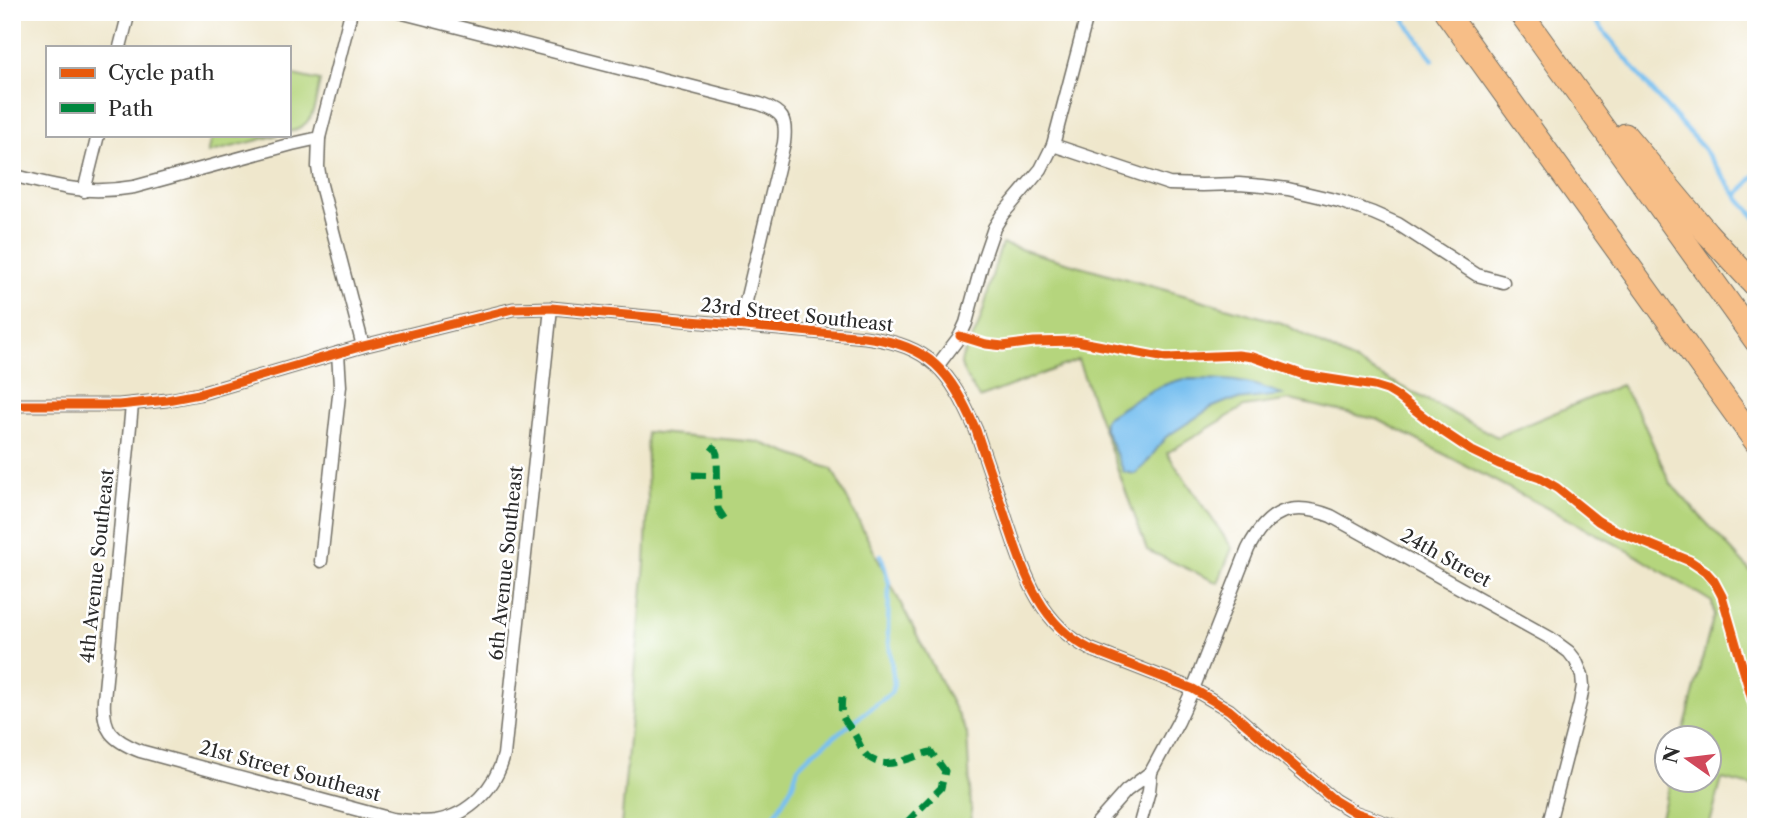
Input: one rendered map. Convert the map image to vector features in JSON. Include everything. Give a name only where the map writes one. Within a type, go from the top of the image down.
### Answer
[{"type":"highway","points":[[1446,12],[1756,442]]},
{"type":"highway","points":[[1520,12],[1756,341]]},
{"type":"highway","points":[[1526,12],[1648,163],[1756,286]]},
{"type":"street","points":[[120,46],[129,12]]},
{"type":"street","points":[[351,12],[319,138],[318,167],[363,346]]},
{"type":"street","points":[[398,12],[760,104],[771,108],[782,117],[786,123],[784,143],[740,326]]},
{"type":"street","points":[[938,365],[966,323],[994,228],[1041,169],[1053,145],[1088,12]]},
{"type":"street","points":[[84,191],[98,136]]},
{"type":"street","points":[[12,175],[59,187],[108,191],[134,187],[319,138]]},
{"type":"street","points":[[1053,145],[1169,184],[1263,186],[1339,201],[1398,225],[1477,275],[1503,282]]},
{"type":"street","name":"23rd Street Southeast","points":[[12,405],[132,405],[200,394],[363,346],[513,309],[551,308],[886,340],[911,349],[938,365],[947,376],[976,430],[1034,595],[1047,615],[1068,636],[1084,646],[1193,689],[1229,710],[1341,805],[1396,827]]},
{"type":"street","name":"6th Avenue Southeast","points":[[466,809],[496,777],[502,765],[506,743],[551,308]]},
{"type":"street","points":[[321,561],[340,386],[338,353]]},
{"type":"street","name":"4th Avenue Southeast","points":[[108,731],[104,700],[132,405]]},
{"type":"street","name":"24th Street","points":[[1193,689],[1252,541],[1264,524],[1283,512],[1304,509],[1331,516],[1550,638],[1569,652],[1579,666],[1583,686],[1580,703],[1548,827]]},
{"type":"street","points":[[1139,827],[1151,772],[1193,689]]},
{"type":"street","name":"21st Street Southeast","points":[[108,731],[123,744],[140,751],[392,819],[436,821],[466,809]]},
{"type":"street","points":[[1094,827],[1126,791],[1151,772]]},
{"type":"green space","points":[[290,74],[320,81],[312,113],[298,129],[290,132]]},
{"type":"green space","points":[[213,136],[274,136],[208,153]]},
{"type":"green space","points":[[1002,244],[1282,323],[1497,437],[1621,385],[1640,415],[1670,483],[1756,577],[1756,787],[1722,779],[1722,724],[1685,724],[1714,614],[1712,602],[1627,550],[1379,420],[1290,400],[1244,407],[1167,453],[1232,548],[1218,583],[1147,550],[1078,360],[979,398],[964,372],[961,360],[981,319]]},
{"type":"green space","points":[[646,432],[758,442],[832,469],[967,733],[972,827],[621,827],[645,564],[648,501]]},
{"type":"green space","points":[[1667,794],[1718,794],[1709,827],[1658,827]]},
{"type":"water","points":[[1185,379],[1246,383],[1282,395],[1228,401],[1211,408],[1166,437],[1135,474],[1124,472],[1104,427],[1104,421],[1144,394]]},
{"type":"waterway","points":[[1399,12],[1433,60]]},
{"type":"waterway","points":[[1588,12],[1703,148],[1756,218]]},
{"type":"waterway","points":[[1737,196],[1756,174]]},
{"type":"waterway","points":[[768,827],[792,786],[798,767],[891,693],[894,684],[888,633],[889,583],[881,555]]},
{"type":"marked path","points":[[711,446],[717,454],[718,509],[727,523]]},
{"type":"marked path","points":[[692,475],[718,476]]},
{"type":"marked path","points":[[842,697],[843,716],[867,756],[874,761],[890,763],[931,752],[945,771],[941,788],[902,827]]},
{"type":"cycle path","points":[[12,405],[119,405],[199,394],[363,346],[513,309],[551,308],[888,341],[907,347],[936,365],[957,392],[976,430],[1027,578],[1058,626],[1090,649],[1193,689],[1229,710],[1334,800],[1354,812],[1397,827]]},
{"type":"cycle path","points":[[960,336],[1003,346],[1076,341],[1166,358],[1238,355],[1253,357],[1304,375],[1387,390],[1472,451],[1499,464],[1540,478],[1612,529],[1690,561],[1705,571],[1722,596],[1756,713]]}]
